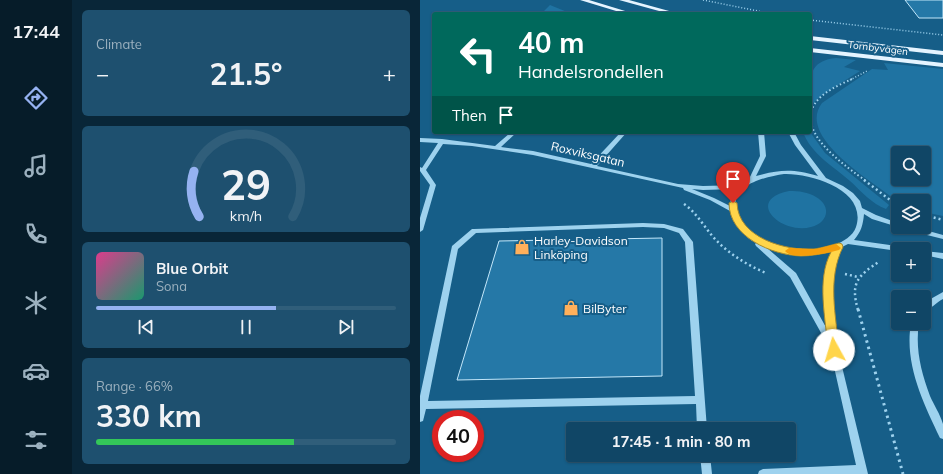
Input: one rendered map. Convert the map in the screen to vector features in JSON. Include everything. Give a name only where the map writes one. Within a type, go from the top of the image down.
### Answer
[{"type":"main road","points":[[583,0],[625,12]]},
{"type":"main road","points":[[622,0],[669,12]]},
{"type":"main road","name":"Tornbyvägen","points":[[812,38],[943,54]]},
{"type":"main road","name":"Tornbyvägen","points":[[812,50],[943,65]]},
{"type":"street","points":[[496,147],[512,134]]},
{"type":"street","points":[[593,166],[622,134]]},
{"type":"street","points":[[752,179],[763,156],[761,134]]},
{"type":"street","points":[[793,134],[798,145],[823,178]]},
{"type":"street","name":"Roxviksgatan","points":[[420,140],[496,147],[593,166],[678,186],[712,199],[733,210]]},
{"type":"street","points":[[420,230],[433,185],[422,170],[442,141]]},
{"type":"street","points":[[750,235],[764,244],[782,250],[816,252],[839,247],[848,242],[859,230],[862,220],[860,209],[854,198],[842,188],[823,178],[810,174],[784,172],[773,173],[752,179],[741,187],[735,197],[733,210],[737,222],[750,235],[793,275],[834,350]]},
{"type":"street","name":"Roxviksgatan","points":[[678,186],[702,188],[741,187]]},
{"type":"street","points":[[860,209],[891,222]]},
{"type":"street","points":[[420,418],[455,248],[474,231],[643,225],[664,226],[681,231],[689,242],[701,422]]},
{"type":"street","points":[[931,234],[943,237]]},
{"type":"street","points":[[848,242],[891,247]]},
{"type":"street","points":[[763,474],[863,472],[834,350],[829,297],[829,275],[832,259],[839,247]]},
{"type":"street","points":[[931,254],[943,256]]},
{"type":"street","points":[[931,301],[943,295]]},
{"type":"street","points":[[913,330],[914,353],[921,382],[943,436]]},
{"type":"street","points":[[422,404],[699,400]]},
{"type":"street","points":[[706,462],[707,474]]},
{"type":"path","points":[[703,0],[763,12]]},
{"type":"path","points":[[812,20],[943,35]]},
{"type":"path","points":[[812,111],[819,101],[870,69]]},
{"type":"path","points":[[812,125],[815,134],[834,157],[891,201]]},
{"type":"path","points":[[679,201],[698,215],[719,243],[734,255],[766,273],[793,275]]},
{"type":"path","points":[[931,217],[943,220]]},
{"type":"path","points":[[887,246],[883,259],[865,270],[858,277],[854,289],[855,300],[903,474]]},
{"type":"path","points":[[829,275],[846,274],[858,277]]},
{"type":"shaded area","points":[[550,5],[567,12],[543,12]]},
{"type":"shaded area","points":[[836,58],[856,60],[844,67],[860,71],[822,95],[812,104],[812,74],[819,63]]},
{"type":"shaded area","points":[[884,63],[943,69],[943,216],[931,213],[931,194],[891,194],[891,197],[840,157],[828,144],[819,130],[817,116],[822,103],[872,69],[888,70]]},
{"type":"shaded area","points":[[804,134],[811,134],[825,153],[889,205],[886,209],[871,201],[850,181],[823,159],[811,147]]},
{"type":"shaded area","points":[[789,191],[807,193],[813,195],[821,201],[826,209],[826,214],[821,222],[811,227],[800,228],[789,226],[779,221],[772,215],[768,208],[769,202],[776,195]]},
{"type":"building","points":[[905,0],[943,0],[943,18],[919,18]]},
{"type":"building","name":"BilByter","points":[[662,238],[662,376],[457,380],[499,241]]},
{"type":"slow traffic","points":[[789,251],[816,252],[836,248]]},
{"type":"place","name":"Harley-Davidson Linköping","points":[[522,247]]},
{"type":"place","name":"BilByter","points":[[571,308]]},
{"type":"route","points":[[733,203],[733,210],[737,222],[742,229],[764,244],[782,250],[799,252],[816,252],[839,247],[832,259],[829,275],[829,297],[834,350]]}]
